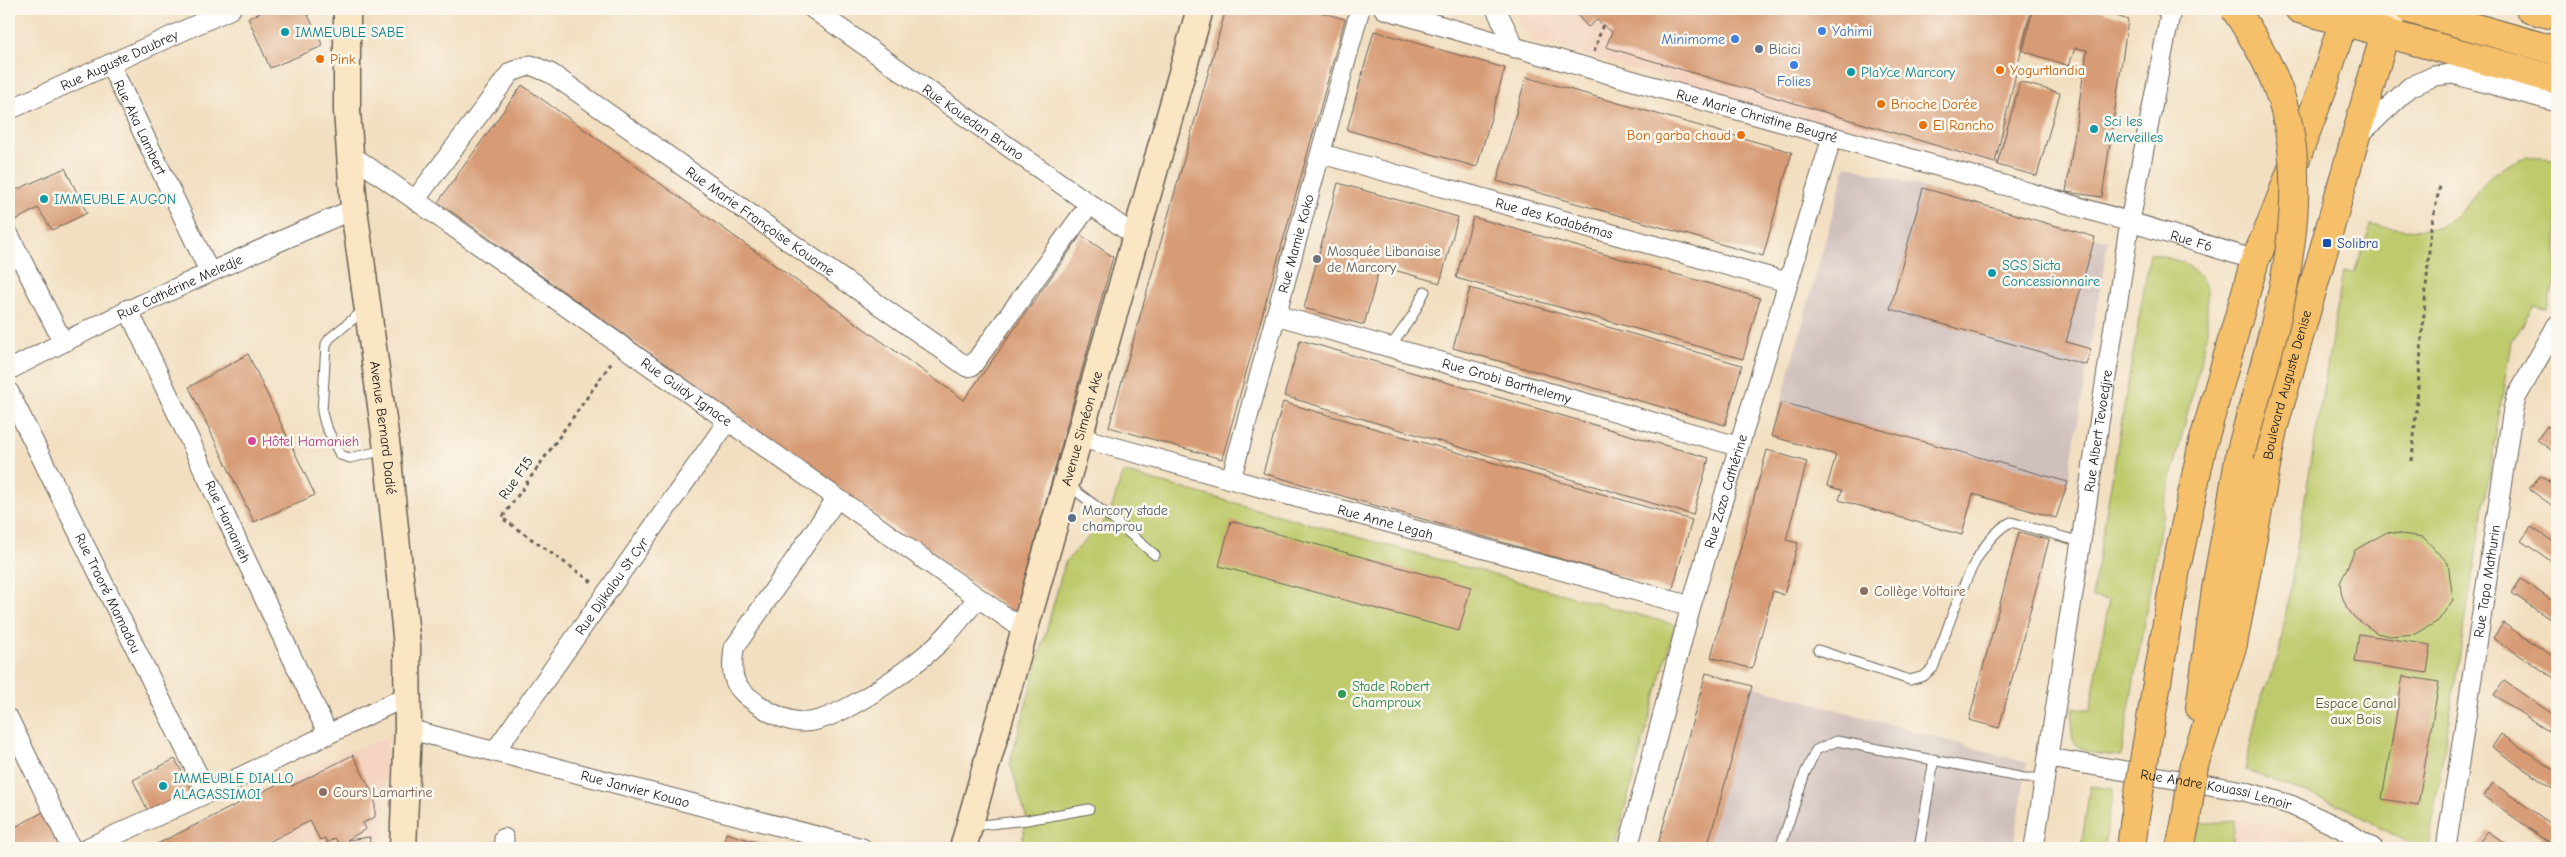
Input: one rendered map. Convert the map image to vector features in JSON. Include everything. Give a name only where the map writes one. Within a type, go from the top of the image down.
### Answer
[{"type":"main road","name":"Boulevard Auguste Denise","points":[[2180,848],[2194,764],[2216,589],[2240,455],[2291,252],[2296,204],[2292,150],[2280,92],[2255,40],[2235,9]]},
{"type":"main road","points":[[2298,9],[2390,21],[2557,80]]},
{"type":"main road","points":[[2408,9],[2557,51]]},
{"type":"main road","points":[[2530,9],[2557,16]]},
{"type":"main road","points":[[2131,848],[2176,569],[2204,443],[2255,260],[2271,224],[2322,90],[2346,15]]},
{"type":"main road","name":"Boulevard Auguste Denise","points":[[2194,764],[2233,644],[2273,429],[2354,140],[2390,21]]},
{"type":"street","name":"Rue Auguste Daubrey","points":[[9,110],[231,9]]},
{"type":"street","name":"Avenue Bernard Dadié","points":[[347,9],[346,111],[354,209],[366,309],[387,449],[407,646],[408,729],[403,848]]},
{"type":"street","name":"Rue Kouedan Bruno","points":[[813,9],[1135,236]]},
{"type":"street","name":"Avenue Siméon Ake","points":[[966,838],[1200,9]]},
{"type":"street","name":"Rue Mamie Koko","points":[[1231,479],[1322,154],[1360,9]]},
{"type":"street","name":"Rue Marie Christine Beugré","points":[[1384,9],[1588,69],[2130,221]]},
{"type":"street","points":[[1496,9],[1515,48]]},
{"type":"street","name":"Rue Albert Tevoedjre","points":[[2034,848],[2130,221],[2168,12]]},
{"type":"street","name":"Rue Aka Lambert","points":[[110,64],[209,271]]},
{"type":"street","name":"Rue Marie Françoise Kouame","points":[[415,200],[511,72],[531,65],[552,74],[967,367],[972,366],[1089,204]]},
{"type":"street","points":[[2354,140],[2410,87],[2434,76],[2453,74],[2557,102]]},
{"type":"street","name":"Rue Zozo Cathérine","points":[[1628,848],[1692,606],[1737,446],[1832,137]]},
{"type":"street","name":"Rue Guidy Ignace","points":[[350,154],[1024,630]]},
{"type":"street","name":"Rue des Kodabémas","points":[[1322,154],[1787,282]]},
{"type":"street","name":"Rue Cathérine Meledje","points":[[9,370],[128,309],[209,271],[354,209]]},
{"type":"street","name":"Rue F6","points":[[2130,221],[2255,260]]},
{"type":"street","points":[[9,235],[63,342]]},
{"type":"street","name":"Rue Hamanieh","points":[[128,309],[328,734]]},
{"type":"street","name":"Rue Grobi Barthelemy","points":[[1276,315],[1737,446]]},
{"type":"street","name":"Rue Tapa Mathurin","points":[[2446,848],[2513,409],[2516,398],[2557,325]]},
{"type":"street","name":"Rue Traoré Mamadou","points":[[9,392],[207,793]]},
{"type":"street","name":"Rue Djikalou St Cyr","points":[[495,751],[728,421]]},
{"type":"street","name":"Rue Anne Legah","points":[[1078,437],[1692,606]]},
{"type":"street","points":[[837,498],[734,648],[731,674],[744,695],[775,716],[802,722],[831,717],[861,700],[921,659],[940,642],[978,598]]},
{"type":"street","points":[[87,848],[207,793],[407,696]]},
{"type":"street","points":[[9,719],[71,848]]},
{"type":"street","name":"Rue Janvier Kouao","points":[[408,729],[862,848]]},
{"type":"street","name":"Rue Andre Kouassi Lenoir","points":[[2049,758],[2244,791],[2291,805],[2340,828],[2373,848]]},
{"type":"lane","points":[[1390,348],[1413,315],[1425,291]]},
{"type":"lane","points":[[366,309],[330,338],[326,344],[322,412],[325,424],[344,457],[350,458],[387,449]]},
{"type":"lane","points":[[1065,483],[1110,516],[1155,555]]},
{"type":"lane","points":[[1818,650],[1910,680],[1924,676],[1933,668],[1977,555],[1998,528],[2011,522],[2082,542]]},
{"type":"lane","points":[[1780,848],[1805,773],[1816,750],[1837,741],[2024,778],[2046,778]]},
{"type":"lane","points":[[1919,848],[1934,759]]},
{"type":"lane","points":[[966,838],[1027,820],[1089,809]]},
{"type":"path","points":[[1588,69],[1603,24]]},
{"type":"path","points":[[2412,461],[2431,228],[2440,186]]},
{"type":"path","name":"Rue F15","points":[[607,592],[502,518],[623,347]]},
{"type":"shaded area","name":"PlaYce Marcory","points":[[1513,9],[2031,9],[1992,175],[1531,39]]},
{"type":"shaded area","points":[[1846,165],[2108,241],[2068,482],[1781,402]]},
{"type":"shaded area","points":[[1706,673],[2027,763],[2014,848],[1657,848]]},
{"type":"shaded area","name":"Cours Lamartine","points":[[387,738],[382,848],[149,848],[346,752]]},
{"type":"shaded area","points":[[2235,821],[2273,825],[2319,848],[2232,848]]},
{"type":"green space","name":"Espace Canal aux Bois","points":[[2526,157],[2557,159],[2557,276],[2546,309],[2534,305],[2511,342],[2428,848],[2418,848],[2344,807],[2245,770],[2259,704],[2279,654],[2343,271],[2354,273],[2371,225],[2421,230],[2445,224],[2459,214],[2491,176]]},
{"type":"green space","points":[[2150,253],[2185,263],[2200,276],[2207,290],[2207,336],[2164,506],[2121,756],[2092,753],[2079,747],[2074,742],[2072,735],[2073,707],[2090,710],[2109,600],[2092,597]]},
{"type":"green space","name":"Stade Robert Champroux","points":[[1123,472],[1675,625],[1614,848],[1020,848],[1027,820],[1010,763],[1065,562],[1109,516]]},
{"type":"green space","points":[[2090,786],[2113,789],[2104,848],[2081,848]]},
{"type":"green space","points":[[2235,821],[2232,848],[2189,848],[2192,824]]},
{"type":"building","name":"IMMEUBLE SABE","points":[[269,9],[305,9],[323,46],[270,68],[248,18]]},
{"type":"building","points":[[1226,9],[1310,9],[1345,19],[1222,459],[1109,427]]},
{"type":"building","name":"PlaYce Marcory","points":[[1572,9],[2031,9],[1995,163],[1606,47],[1612,32],[1597,20],[1588,27]]},
{"type":"building","name":"Sci les Merveilles","points":[[2033,9],[2097,9],[2128,20],[2102,197],[2066,192],[2087,50],[2075,48],[2069,66],[2023,51]]},
{"type":"building","points":[[1374,31],[1505,68],[1477,167],[1347,130]]},
{"type":"building","points":[[1526,77],[1792,152],[1763,256],[1497,181]]},
{"type":"building","points":[[2020,82],[2060,93],[2037,176],[1997,165]]},
{"type":"building","points":[[522,85],[964,400],[1081,235],[1113,257],[1015,614],[438,202]]},
{"type":"building","name":"IMMEUBLE AUGON","points":[[65,168],[87,213],[52,230],[38,208],[16,220],[9,204],[9,193]]},
{"type":"building","points":[[1338,183],[1458,217],[1440,283],[1380,266],[1364,325],[1304,308]]},
{"type":"building","name":"SGS Sicta Concessionnaire","points":[[1923,188],[2095,237],[2066,342],[2091,349],[2086,365],[1890,309]]},
{"type":"building","points":[[1473,217],[1760,298],[1743,359],[1456,278]]},
{"type":"building","points":[[1470,288],[1742,365],[1725,425],[1453,348]]},
{"type":"building","points":[[1300,340],[1709,458],[1693,515],[1284,396]]},
{"type":"building","name":"Hôtel Hamanieh","points":[[248,354],[315,495],[254,522],[189,387]]},
{"type":"building","points":[[1283,402],[1692,520],[1672,591],[1263,473]]},
{"type":"building","points":[[1781,402],[2068,482],[2056,518],[1973,494],[1962,535],[1839,500],[1842,490],[1827,486],[1836,455],[1771,436]]},
{"type":"building","points":[[2547,426],[2557,432],[2557,454],[2537,440]]},
{"type":"building","points":[[1767,450],[1807,462],[1786,540],[1798,543],[1784,595],[1773,591],[1752,669],[1711,657]]},
{"type":"building","points":[[2540,476],[2557,487],[2557,509],[2529,489]]},
{"type":"building","points":[[1231,521],[1471,587],[1459,631],[1219,566]]},
{"type":"building","points":[[2531,527],[2557,544],[2557,565],[2521,541]]},
{"type":"building","points":[[2019,532],[2049,540],[1999,728],[1969,720]]},
{"type":"building","points":[[2387,532],[2423,537],[2448,563],[2453,600],[2438,621],[2416,634],[2390,636],[2377,633],[2355,618],[2347,608],[2342,596],[2340,583],[2355,550]]},
{"type":"building","points":[[2521,579],[2557,604],[2557,624],[2512,593]]},
{"type":"building","points":[[2503,623],[2557,659],[2557,680],[2493,638]]},
{"type":"building","points":[[2359,634],[2431,645],[2427,673],[2355,662]]},
{"type":"building","points":[[1706,673],[1752,686],[1707,848],[1657,848]]},
{"type":"building","points":[[2403,676],[2439,682],[2418,805],[2382,799]]},
{"type":"building","points":[[2504,681],[2557,717],[2557,737],[2494,695]]},
{"type":"building","points":[[2501,734],[2557,772],[2557,792],[2492,747]]},
{"type":"building","name":"Cours Lamartine","points":[[353,755],[375,798],[375,817],[363,823],[366,829],[347,840],[370,837],[369,848],[330,848],[339,844],[335,838],[327,843],[325,838],[320,840],[310,821],[257,848],[149,848],[288,779],[292,786]]},
{"type":"building","name":"IMMEUBLE DIALLO ALAGASSIMOI","points":[[175,759],[193,792],[149,813],[133,780]]},
{"type":"building","points":[[2493,783],[2557,828],[2557,848],[2484,796]]},
{"type":"building","points":[[47,810],[62,848],[9,848],[9,813],[15,827]]},
{"type":"building","points":[[2488,831],[2511,848],[2475,848]]},
{"type":"building","points":[[726,833],[776,848],[722,848]]},
{"type":"place","name":"Yahimi","points":[[1822,31]]},
{"type":"place","name":"IMMEUBLE SABE","points":[[285,32]]},
{"type":"place","name":"Minimome","points":[[1735,39]]},
{"type":"place","name":"Bicici","points":[[1759,49]]},
{"type":"place","name":"Pink","points":[[320,59]]},
{"type":"place","name":"Folies","points":[[1794,65]]},
{"type":"place","name":"Yogurtlandia","points":[[2000,70]]},
{"type":"place","name":"PlaYce Marcory","points":[[1851,72]]},
{"type":"place","name":"Brioche Dorée","points":[[1881,104]]},
{"type":"place","name":"El Rancho","points":[[1923,125]]},
{"type":"place","name":"Sci les Merveilles","points":[[2094,129]]},
{"type":"place","name":"Bon garba chaud","points":[[1741,135]]},
{"type":"place","name":"IMMEUBLE AUGON","points":[[44,199]]},
{"type":"place","name":"Solibra","points":[[2327,243]]},
{"type":"place","name":"Mosquée Libanaise de Marcory","points":[[1317,259]]},
{"type":"place","name":"SGS Sicta Concessionnaire","points":[[1992,273]]},
{"type":"place","name":"Hôtel Hamanieh","points":[[252,441]]},
{"type":"place","name":"Marcory stade champrou","points":[[1072,518]]},
{"type":"place","name":"Collège Voltaire","points":[[1864,591]]},
{"type":"place","name":"Stade Robert Champroux","points":[[1342,694]]},
{"type":"place","name":"IMMEUBLE DIALLO ALAGASSIMOI","points":[[163,786]]},
{"type":"place","name":"Cours Lamartine","points":[[323,792]]}]
